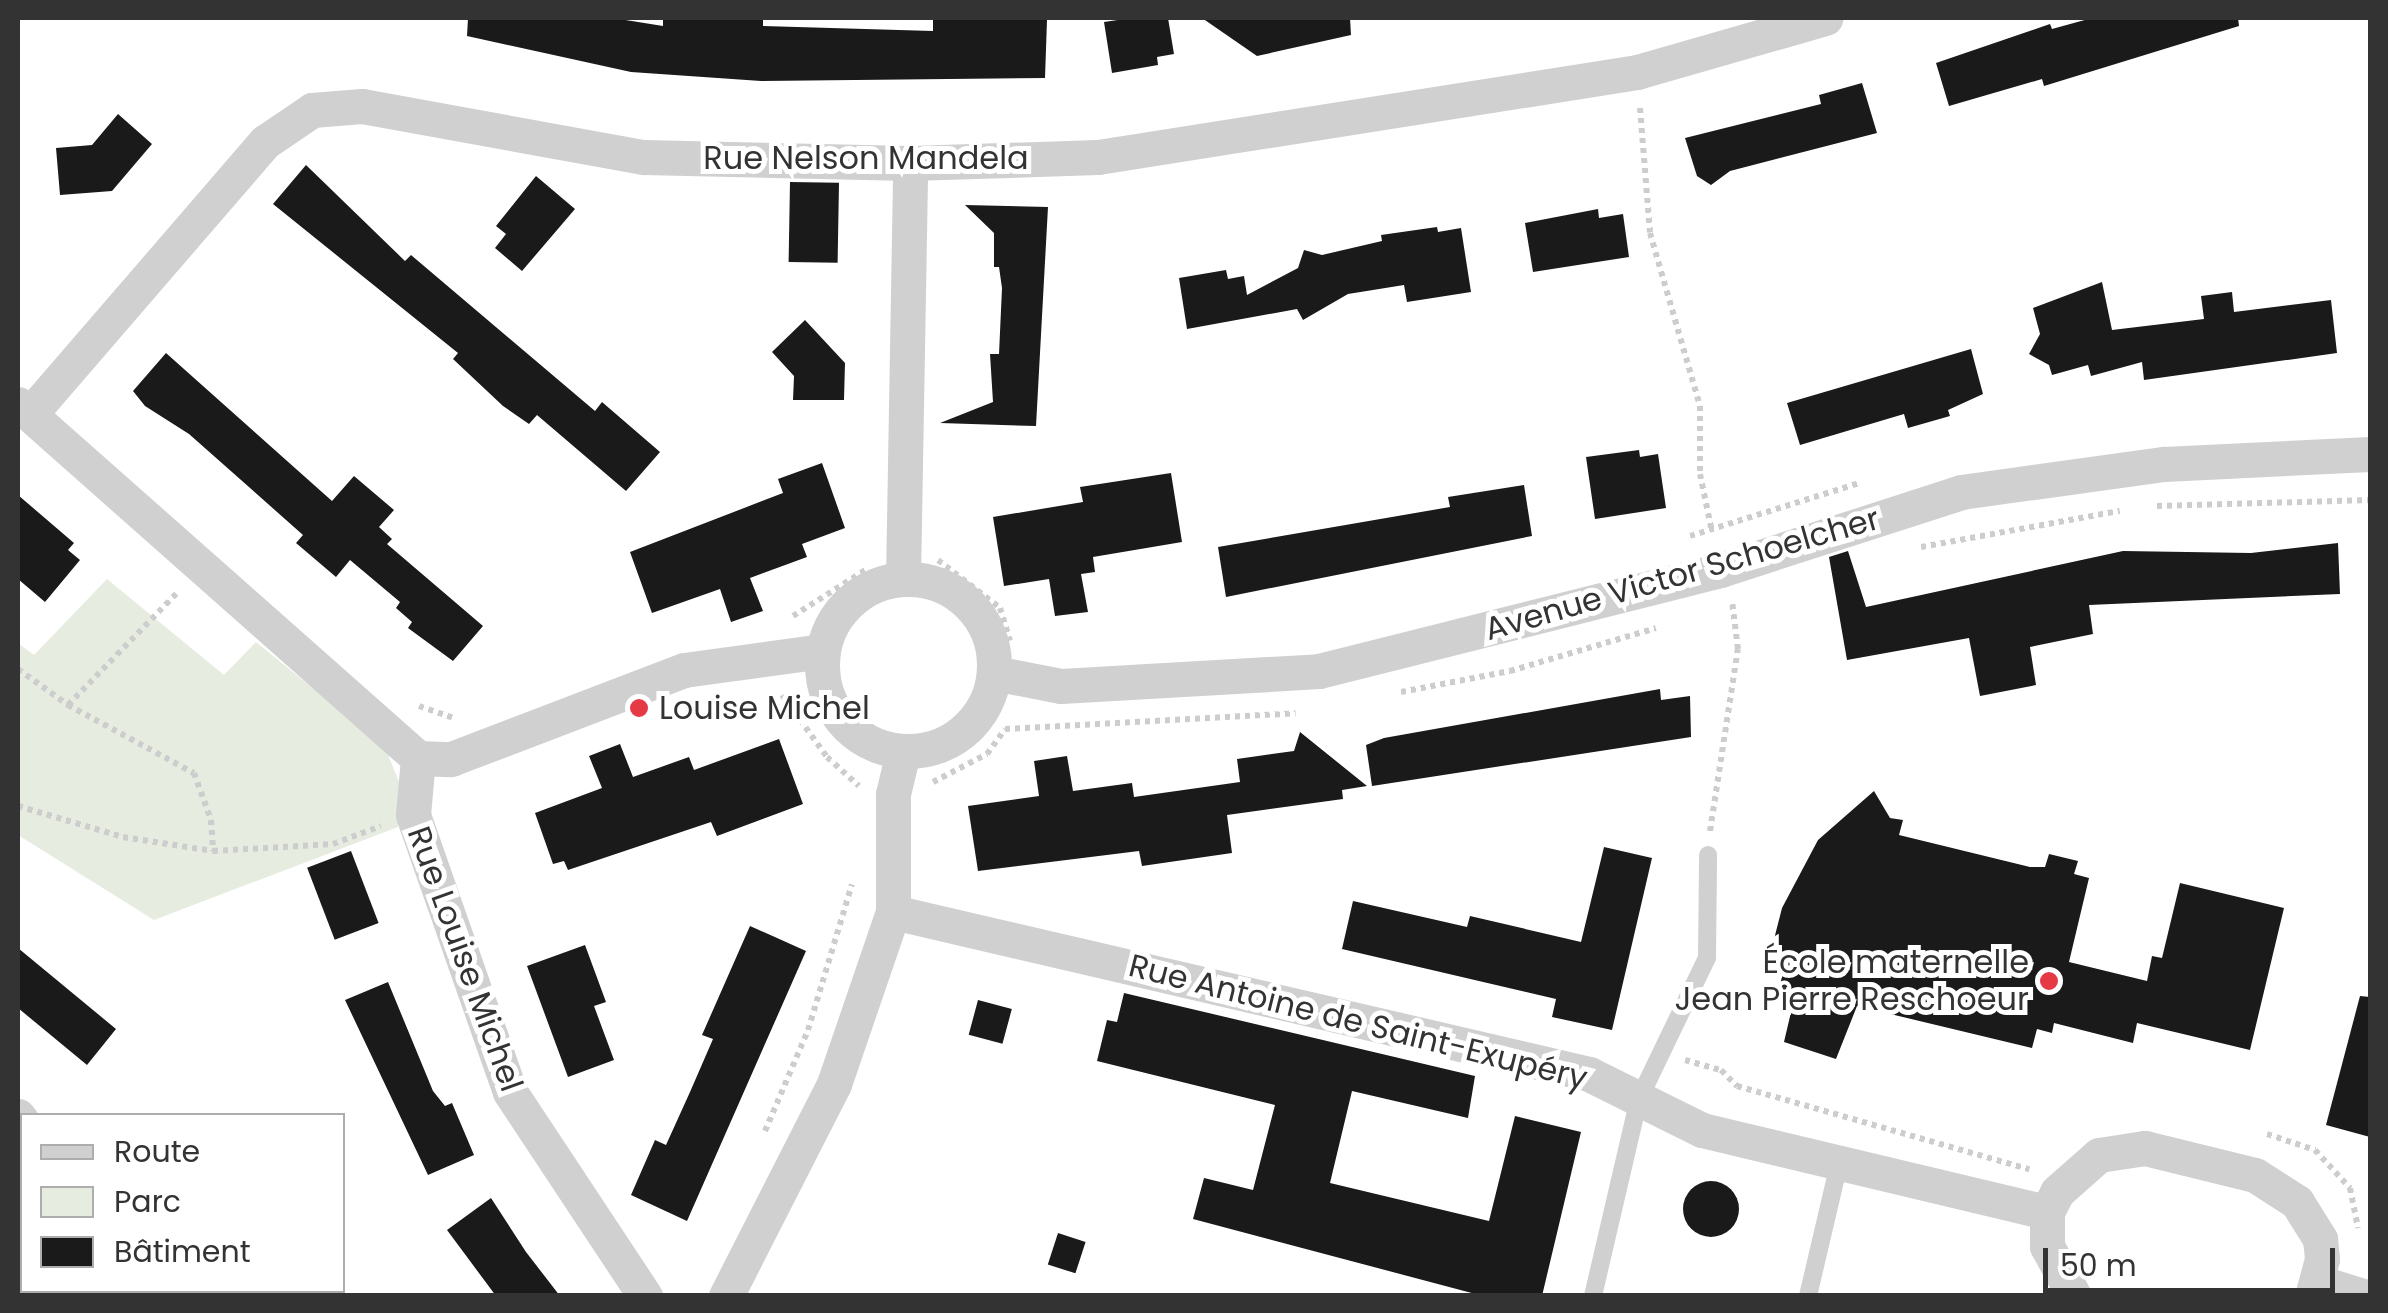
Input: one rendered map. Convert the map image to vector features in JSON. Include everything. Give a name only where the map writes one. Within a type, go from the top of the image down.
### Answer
[{"type":"street","name":"Rue Nelson Mandela","points":[[24,409],[265,142],[312,110],[362,106],[643,156],[910,162],[1098,157],[1637,72],[1826,18]]},
{"type":"street","points":[[902,578],[910,162]]},
{"type":"street","points":[[24,409],[198,568],[418,758],[452,759],[684,670],[822,651]]},
{"type":"street","name":"Avenue Victor Schoelcher","points":[[1004,662],[1061,686],[1319,671],[1720,570],[1960,492],[2164,464],[2370,454]]},
{"type":"street","points":[[902,578],[932,582],[980,616],[1004,662],[974,722],[954,739],[903,752],[874,746],[841,718],[822,680],[822,651],[850,600],[902,578]]},
{"type":"street","points":[[726,1296],[834,1084],[893,912],[894,794],[903,752]]},
{"type":"street","name":"Rue Louise Michel","points":[[418,758],[413,815],[510,1092],[645,1296]]},
{"type":"street","name":"Rue Antoine de Saint-Exupéry","points":[[893,912],[1589,1074],[1702,1130],[2047,1212]]},
{"type":"street","points":[[2074,1296],[2047,1246],[2047,1212],[2076,1170],[2124,1149],[2145,1148],[2255,1175],[2310,1219],[2322,1259],[2315,1289],[2362,1296]]},
{"type":"lane","points":[[1593,1296],[1639,1099],[1707,958],[1708,855]]},
{"type":"lane","points":[[1808,1296],[1838,1164]]},
{"type":"path","points":[[1637,72],[1650,234],[1700,406],[1700,474],[1738,649],[1708,855]]},
{"type":"path","points":[[1675,540],[1877,478]]},
{"type":"path","points":[[931,549],[1000,608],[1004,662]]},
{"type":"path","points":[[68,705],[150,626],[198,568]]},
{"type":"path","points":[[18,669],[68,705],[194,773],[211,820],[213,851]]},
{"type":"path","points":[[852,784],[854,799]]},
{"type":"path","points":[[761,1140],[840,937],[853,869]]},
{"type":"green space","points":[[107,579],[224,675],[256,642],[385,747],[399,782],[398,827],[154,920],[18,835],[18,643],[34,655]]},
{"type":"building","points":[[468,18],[613,18],[663,26],[663,18],[763,18],[763,26],[933,31],[933,18],[1047,20],[1045,78],[761,81],[631,72],[467,36]]},
{"type":"building","points":[[1168,18],[1174,54],[1157,57],[1158,65],[1112,73],[1104,22]]},
{"type":"building","points":[[1202,18],[1350,18],[1351,35],[1257,56]]},
{"type":"building","points":[[2092,18],[2238,18],[2239,26],[2044,86],[2042,79],[1949,106],[1936,63],[2050,24],[2052,29]]},
{"type":"building","points":[[1862,83],[1877,133],[1730,171],[1711,185],[1697,176],[1685,138],[1821,104],[1819,95]]},
{"type":"building","points":[[118,114],[152,144],[112,191],[60,195],[56,148],[92,145]]},
{"type":"building","points":[[306,165],[405,261],[411,255],[595,411],[602,402],[660,452],[626,491],[537,415],[529,424],[503,406],[453,359],[458,353],[273,204]]},
{"type":"building","points":[[536,176],[575,209],[522,271],[495,248],[506,234],[496,226]]},
{"type":"building","points":[[790,182],[839,183],[838,263],[789,262]]},
{"type":"building","points":[[965,205],[1048,207],[1036,426],[940,423],[993,402],[990,354],[999,354],[1002,288],[999,267],[994,267],[994,233]]},
{"type":"building","points":[[1598,209],[1599,218],[1623,214],[1629,257],[1533,272],[1525,223]]},
{"type":"building","points":[[1437,227],[1438,232],[1461,228],[1471,292],[1407,302],[1404,285],[1348,294],[1303,320],[1297,309],[1187,329],[1179,278],[1226,270],[1228,279],[1244,276],[1247,295],[1298,268],[1304,250],[1322,255],[1382,241],[1381,235]]},
{"type":"building","points":[[2102,282],[2112,330],[2204,319],[2201,296],[2232,292],[2234,312],[2331,300],[2337,353],[2144,380],[2142,362],[2091,376],[2088,365],[2052,375],[2049,365],[2029,354],[2040,334],[2033,308]]},
{"type":"building","points":[[805,320],[845,363],[844,400],[793,400],[794,376],[772,352]]},
{"type":"building","points":[[1971,349],[1983,394],[1948,410],[1950,416],[1908,428],[1904,414],[1800,445],[1787,403]]},
{"type":"building","points":[[166,353],[332,501],[354,476],[394,510],[379,527],[392,539],[387,544],[483,626],[453,661],[408,628],[412,622],[396,608],[400,602],[350,560],[336,577],[296,543],[303,535],[189,434],[145,406],[133,391]]},
{"type":"building","points":[[1639,450],[1640,457],[1658,454],[1666,508],[1595,519],[1586,457]]},
{"type":"building","points":[[822,463],[845,528],[802,544],[807,557],[750,578],[763,611],[731,622],[720,589],[652,613],[630,552],[783,493],[778,479]]},
{"type":"building","points":[[1171,473],[1182,542],[1093,557],[1095,572],[1081,574],[1088,612],[1055,616],[1049,579],[1004,586],[993,517],[1083,502],[1080,487]]},
{"type":"building","points":[[1524,485],[1532,536],[1226,597],[1218,547],[1450,507],[1448,497]]},
{"type":"building","points":[[18,495],[74,543],[68,550],[80,560],[45,602],[18,579]]},
{"type":"building","points":[[2338,543],[2340,594],[2089,605],[2093,634],[2030,647],[2036,685],[1980,696],[1969,638],[1847,660],[1829,557],[1848,551],[1866,607],[2123,551],[2251,553]]},
{"type":"building","points":[[1660,689],[1661,700],[1690,696],[1691,737],[1372,786],[1366,745],[1384,738]]},
{"type":"building","points":[[1300,732],[1367,786],[1342,790],[1343,799],[1227,815],[1232,853],[1142,866],[1139,851],[978,871],[968,806],[1039,796],[1034,761],[1067,756],[1073,791],[1132,783],[1134,797],[1240,782],[1237,759],[1294,751]]},
{"type":"building","points":[[779,739],[803,804],[717,836],[711,822],[568,870],[564,861],[553,864],[535,813],[602,788],[589,756],[620,744],[633,777],[689,757],[694,770]]},
{"type":"building","points":[[1874,791],[1890,818],[1903,820],[1899,835],[2030,867],[2045,867],[2049,854],[2078,861],[2074,874],[2089,878],[2069,962],[2147,981],[2152,956],[2162,958],[2180,883],[2284,908],[2250,1050],[2137,1023],[2133,1043],[2054,1023],[2052,1033],[2037,1029],[2032,1048],[1857,1006],[1836,1059],[1784,1042],[1795,995],[1779,991],[1784,966],[1768,963],[1782,908],[1818,840]]},
{"type":"building","points":[[1604,847],[1652,858],[1612,1030],[1552,1017],[1556,999],[1342,949],[1353,901],[1467,927],[1470,916],[1581,942]]},
{"type":"building","points":[[351,851],[379,923],[335,940],[307,868]]},
{"type":"building","points":[[750,926],[806,951],[687,1221],[631,1195],[655,1140],[666,1145],[690,1092],[713,1039],[702,1035]]},
{"type":"building","points":[[585,945],[606,1002],[594,1006],[614,1060],[568,1077],[527,966]]},
{"type":"building","points":[[18,948],[116,1029],[87,1065],[18,1008]]},
{"type":"building","points":[[388,982],[433,1091],[445,1106],[452,1103],[474,1155],[428,1175],[345,1000]]},
{"type":"building","points":[[1124,993],[1475,1076],[1468,1118],[1352,1091],[1330,1183],[1489,1221],[1515,1116],[1581,1132],[1542,1296],[1483,1296],[1193,1219],[1204,1178],[1253,1190],[1275,1105],[1097,1061],[1107,1020],[1117,1022]]},
{"type":"building","points":[[2360,996],[2370,997],[2370,1137],[2326,1125]]},
{"type":"building","points":[[978,1000],[1012,1009],[1002,1044],[969,1035]]},
{"type":"building","points":[[1711,1181],[1731,1189],[1739,1209],[1731,1229],[1711,1237],[1691,1229],[1683,1209],[1691,1189]]},
{"type":"building","points":[[491,1198],[560,1296],[496,1296],[447,1230]]},
{"type":"building","points":[[1058,1233],[1086,1242],[1075,1273],[1048,1264]]},
{"type":"place","name":"Louise Michel","points":[[639,708]]},
{"type":"place","name":"École maternelle Jean Pierre Reschoeur","points":[[2049,981]]}]
